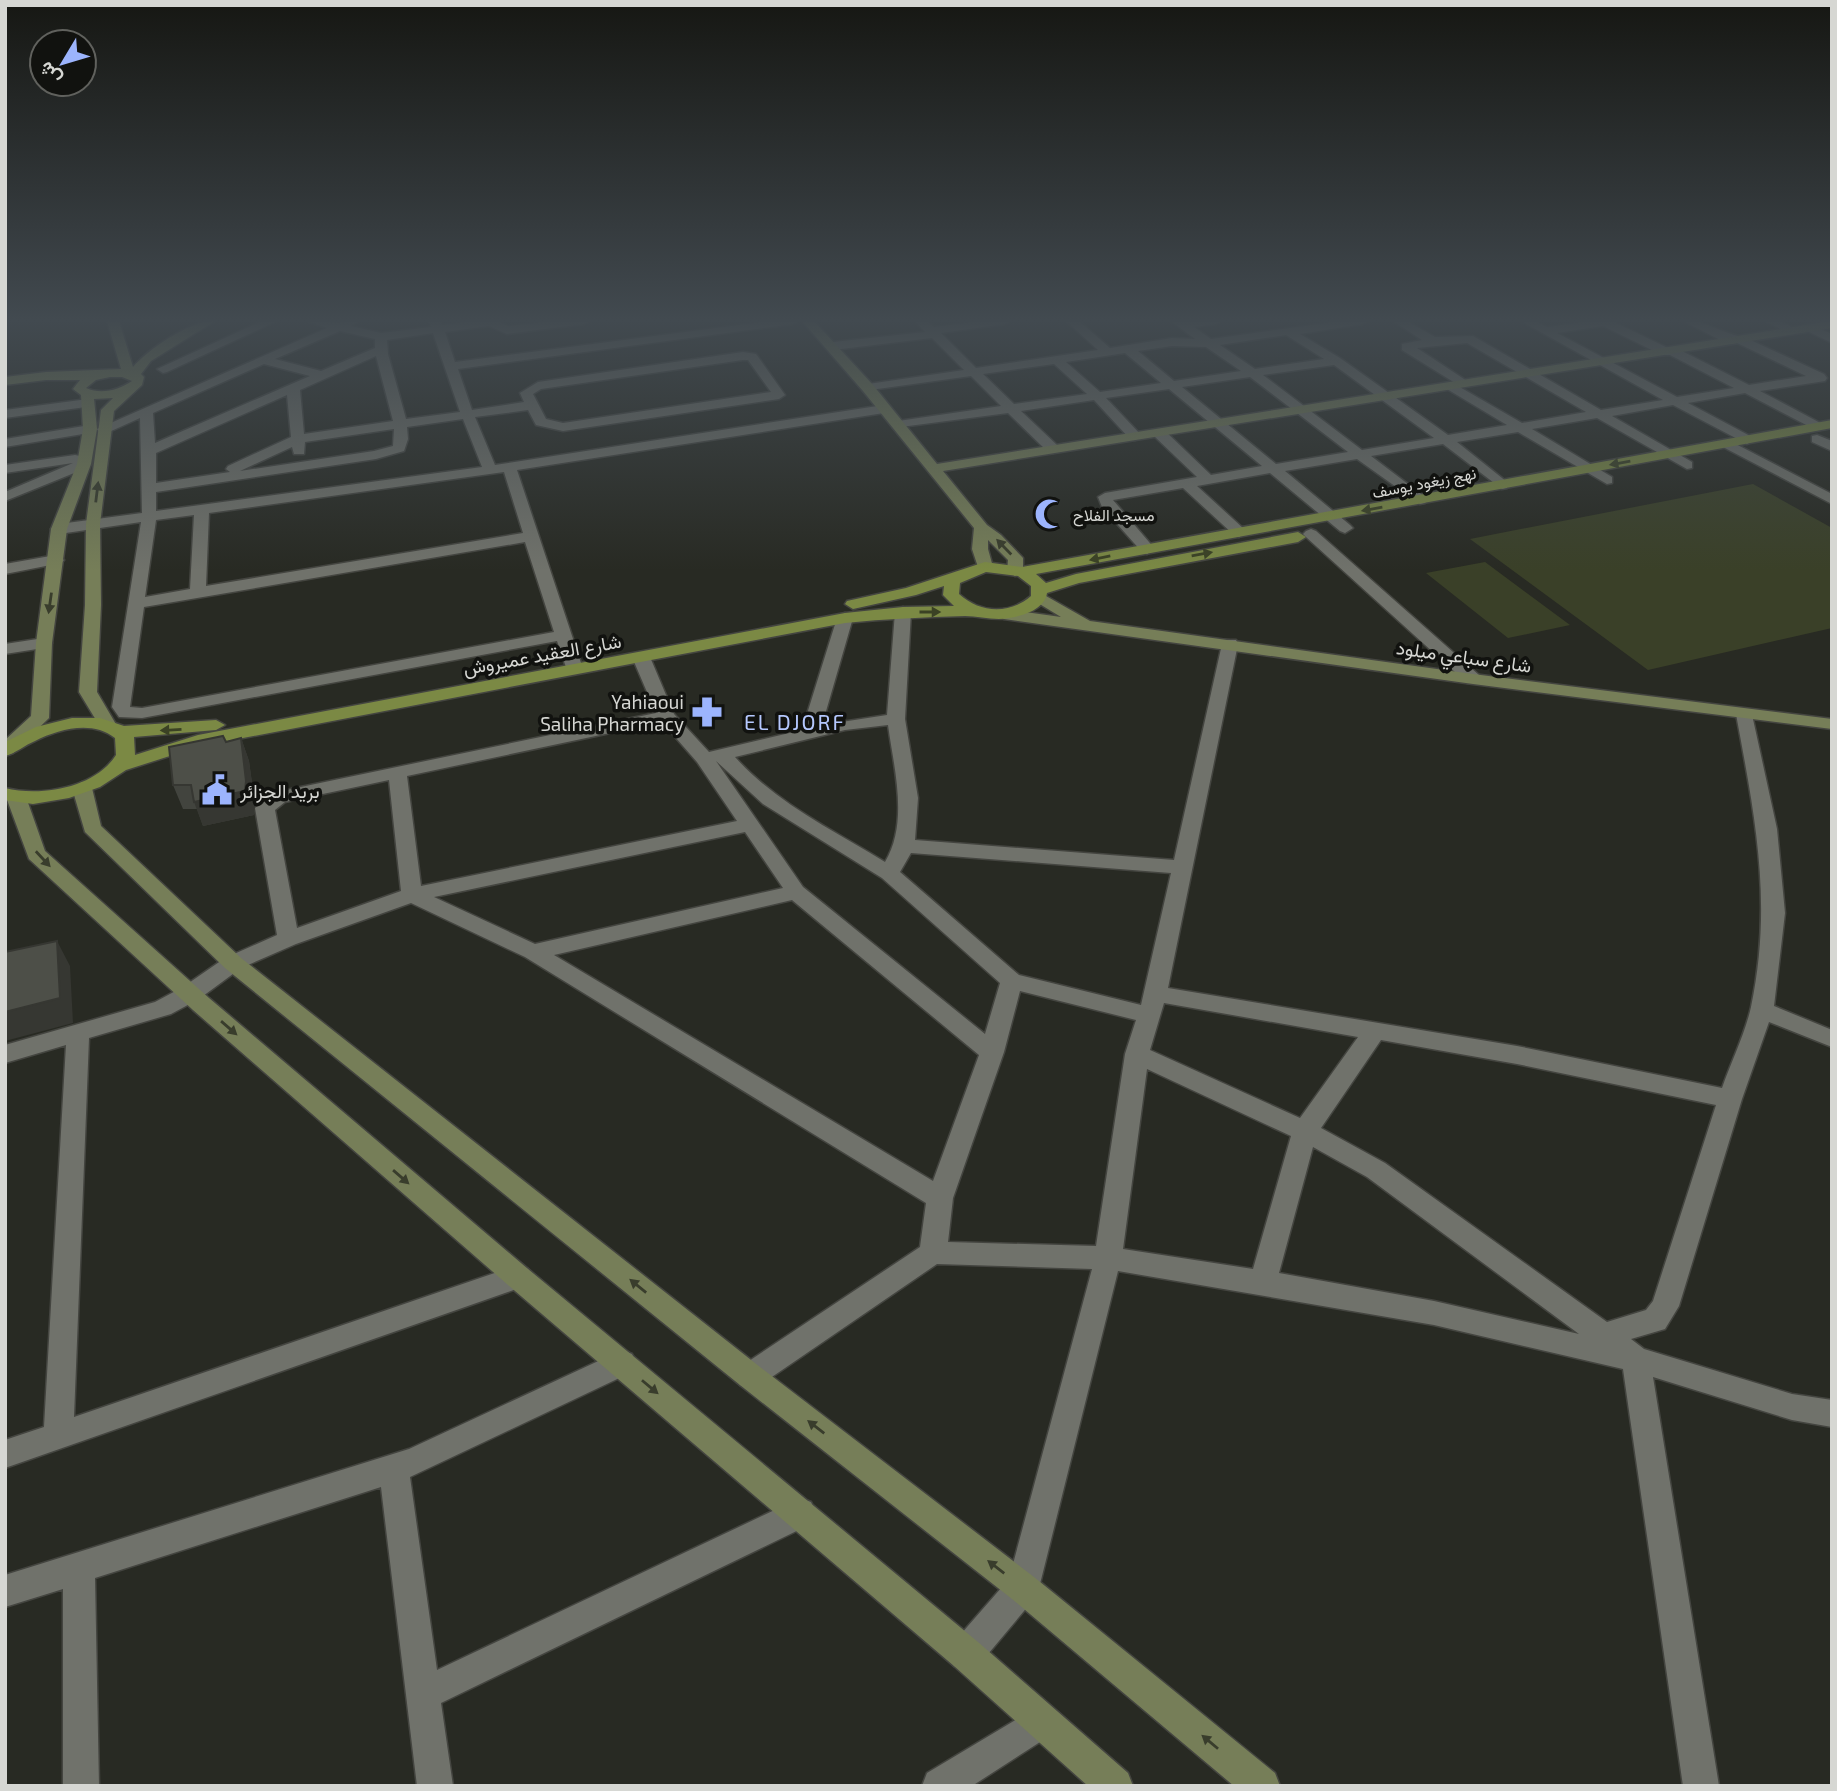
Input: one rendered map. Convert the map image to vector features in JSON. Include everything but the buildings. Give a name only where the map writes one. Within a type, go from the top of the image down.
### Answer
[{"type":"main road","name":"نهج زيغود يوسف","points":[[1004,614],[1026,608],[1039,594],[1076,579],[1687,465],[1748,447],[1825,432]]},
{"type":"main road","name":"نهج زيغود يوسف","points":[[985,567],[1019,571],[1728,444],[1748,447]]},
{"type":"main road","name":"شارع العقيد عميروش","points":[[11,796],[60,795],[103,778],[118,766],[198,741],[910,592],[985,567]]},
{"type":"main road","points":[[1019,571],[1034,579],[1039,594]]},
{"type":"main road","points":[[959,576],[950,589],[951,595],[965,607],[977,611]]},
{"type":"main road","name":"شارع العقيد عميروش","points":[[9,743],[68,724],[114,729],[199,729],[572,664],[642,657],[845,618],[903,612],[977,611],[1004,614]]},
{"type":"main road","points":[[114,729],[127,742],[127,753],[118,766]]},
{"type":"street","points":[[5,414],[50,405]]},
{"type":"street","points":[[89,405],[97,429],[89,692],[114,729]]},
{"type":"street","points":[[9,743],[40,718],[44,643],[59,529],[97,429],[112,405]]},
{"type":"street","points":[[5,443],[97,429],[161,405]]},
{"type":"street","points":[[149,451],[253,405]]},
{"type":"street","points":[[295,405],[301,467]]},
{"type":"street","points":[[149,489],[388,453],[399,447],[402,441],[400,424],[390,405]]},
{"type":"street","points":[[464,405],[490,470]]},
{"type":"street","points":[[213,479],[298,439],[534,405],[541,422],[557,427],[672,426],[884,409]]},
{"type":"street","points":[[59,529],[509,467],[746,405]]},
{"type":"street","points":[[881,405],[982,528],[1015,558],[1019,571]]},
{"type":"street","points":[[1010,405],[1054,449]]},
{"type":"street","points":[[898,425],[1037,405]]},
{"type":"street","points":[[1104,405],[1135,436]]},
{"type":"street","points":[[1193,405],[1345,528]]},
{"type":"street","points":[[1294,405],[1420,500]]},
{"type":"street","points":[[932,469],[1320,405]]},
{"type":"street","points":[[1396,405],[1446,440],[1502,485]]},
{"type":"street","points":[[1486,405],[1607,480]]},
{"type":"street","points":[[1581,405],[1687,465]]},
{"type":"street","points":[[1147,549],[1107,504],[1105,496],[1650,405]]},
{"type":"street","points":[[1680,405],[1832,500]]},
{"type":"street","points":[[1773,405],[1825,432],[1832,447]]},
{"type":"street","points":[[146,411],[149,517],[121,707],[125,713],[563,635]]},
{"type":"street","points":[[1158,433],[1207,479]]},
{"type":"street","points":[[5,469],[84,461]]},
{"type":"street","points":[[5,497],[84,461]]},
{"type":"street","points":[[509,467],[572,664]]},
{"type":"street","points":[[1186,483],[1239,532]]},
{"type":"street","points":[[198,593],[202,510]]},
{"type":"street","points":[[982,528],[980,548],[985,567]]},
{"type":"street","points":[[1311,534],[1473,679]]},
{"type":"street","points":[[137,603],[531,536]]},
{"type":"street","points":[[5,569],[56,560]]},
{"type":"street","name":"شارع سباعي ميلود","points":[[1039,594],[1091,627]]},
{"type":"street","points":[[889,873],[905,846],[908,798],[896,719],[903,612]]},
{"type":"street","name":"شارع سباعي ميلود","points":[[1004,614],[1473,679],[1832,724]]},
{"type":"street","points":[[810,733],[845,618]]},
{"type":"street","points":[[5,649],[44,643]]},
{"type":"street","points":[[966,1654],[1023,1588],[1108,1258],[1137,1054],[1153,1004],[1230,644]]},
{"type":"street","points":[[642,657],[666,716],[769,800],[889,873],[1012,981],[1153,1004],[1374,1032],[1517,1055],[1730,1099]]},
{"type":"street","points":[[1602,1335],[1655,1320],[1665,1306],[1730,1099],[1762,1010],[1774,913],[1767,829],[1745,714]]},
{"type":"street","points":[[288,939],[265,808],[279,797],[666,716]]},
{"type":"street","points":[[713,756],[810,733],[896,719]]},
{"type":"street","points":[[713,756],[749,825],[796,892],[992,1052]]},
{"type":"street","points":[[397,771],[412,895]]},
{"type":"street","points":[[82,788],[92,828],[233,964],[750,1376],[1023,1588],[1262,1786]]},
{"type":"street","points":[[11,796],[36,854],[191,993],[519,1277],[966,1654],[1115,1786]]},
{"type":"street","points":[[5,1054],[163,1008],[191,993],[233,964],[288,939],[412,895],[749,825]]},
{"type":"street","points":[[905,846],[1184,867]]},
{"type":"street","points":[[533,952],[796,892]]},
{"type":"street","points":[[412,895],[533,952],[940,1198]]},
{"type":"street","points":[[933,1252],[940,1198],[992,1052],[1012,981]]},
{"type":"street","points":[[1762,1010],[1832,1039]]},
{"type":"street","points":[[1263,1282],[1305,1131],[1374,1032]]},
{"type":"street","points":[[58,1436],[78,1034]]},
{"type":"street","points":[[1137,1054],[1305,1131],[1376,1170],[1429,1205],[1636,1359],[1701,1786]]},
{"type":"street","points":[[750,1376],[933,1252],[1108,1258],[1263,1282],[1434,1313],[1636,1359],[1792,1407],[1832,1414]]},
{"type":"street","points":[[5,1454],[519,1277]]},
{"type":"street","points":[[5,1591],[414,1462],[622,1363]]},
{"type":"street","points":[[394,1468],[435,1786]]},
{"type":"street","points":[[423,1694],[800,1513]]},
{"type":"street","points":[[79,1568],[81,1786]]},
{"type":"street","points":[[940,1786],[1042,1721]]},
{"type":"green space","points":[[1753,484],[1832,528],[1832,628],[1648,670],[1470,539]]},
{"type":"green space","points":[[1485,562],[1570,625],[1508,638],[1426,573]]},
{"type":"place","name":"مسجد الفلاح","points":[[1050,514]]},
{"type":"place","name":"Yahiaoui Saliha Pharmacy","points":[[707,712]]},
{"type":"place","name":"بريد الجزائر","points":[[217,790]]},
{"type":"district","name":"EL DJORF","points":[[795,721]]}]
